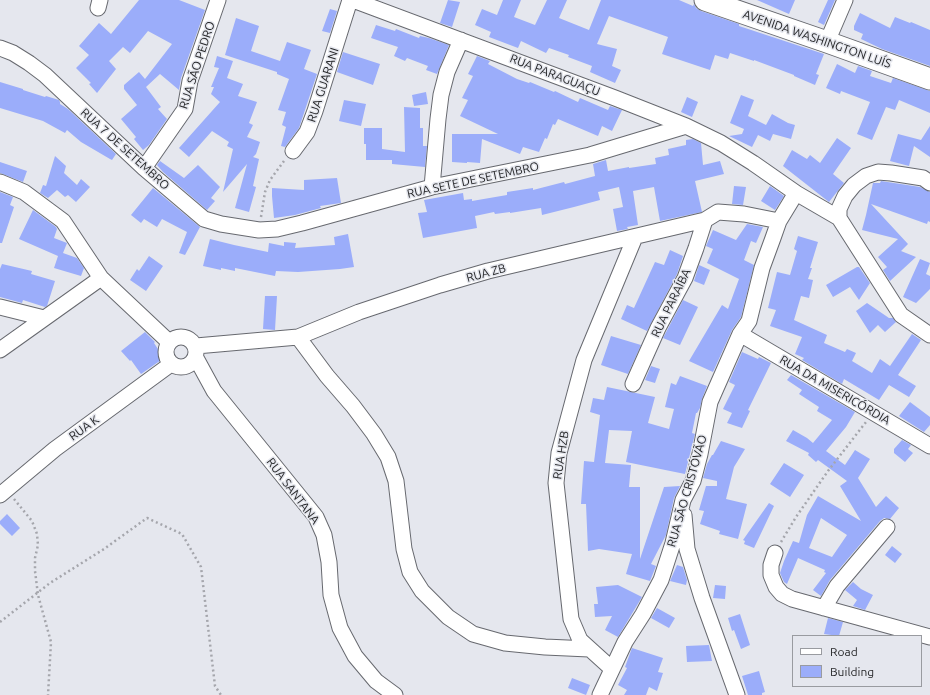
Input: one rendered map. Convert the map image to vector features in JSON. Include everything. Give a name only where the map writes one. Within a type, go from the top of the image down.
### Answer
[{"type":"main road","name":"AVENIDA WASHINGTON LUÍS","points":[[705,0],[930,78]]},
{"type":"street","name":"RUA SÃO PEDRO","points":[[144,168],[185,109],[190,82],[218,0]]},
{"type":"street","name":"RUA PARAGUAÇU","points":[[352,0],[686,126],[721,144],[796,193],[839,218]]},
{"type":"street","name":"RUA GUARANI","points":[[293,151],[307,132],[352,0]]},
{"type":"street","points":[[827,42],[845,0]]},
{"type":"street","points":[[432,187],[441,96],[447,72],[461,40]]},
{"type":"street","name":"RUA 7 DE SETEMBRO","points":[[0,48],[29,63],[45,75],[144,168],[204,218],[221,224],[259,230]]},
{"type":"street","name":"RUA SETE DE SETEMBRO","points":[[259,230],[277,229],[302,223],[432,187],[590,155],[686,126]]},
{"type":"street","points":[[928,177],[878,172],[866,176],[854,185],[845,196],[838,209],[839,218],[901,315],[930,335]]},
{"type":"street","points":[[0,182],[24,192],[63,221],[101,278],[169,342]]},
{"type":"street","name":"RUA SÃO CRISTÓVÃO","points":[[600,695],[625,642],[643,614],[661,580],[673,543],[683,500],[693,481],[710,402],[740,334],[749,321],[762,268],[779,221],[796,193]]},
{"type":"street","name":"RUA ZB","points":[[196,352],[298,337],[359,312],[440,285],[705,220],[718,212],[731,212],[779,221]]},
{"type":"street","name":"RUA PARAÍBA","points":[[634,384],[658,328],[685,278],[705,220]]},
{"type":"street","name":"RUA HZB","points":[[612,669],[580,640],[571,619],[556,483],[559,453],[584,360],[635,237]]},
{"type":"street","points":[[0,350],[101,278]]},
{"type":"street","points":[[0,307],[44,318]]},
{"type":"street","name":"RUA DA MISERICÓRDIA","points":[[740,334],[930,446]]},
{"type":"street","points":[[181,336],[192,341],[196,352],[192,364],[178,368],[167,360],[166,347],[174,338],[181,336]]},
{"type":"street","points":[[298,337],[327,376],[353,406],[374,434],[388,457],[396,481],[404,549],[410,572],[422,591],[448,616],[473,634],[505,643],[589,649]]},
{"type":"street","name":"RUA SANTANA","points":[[196,352],[214,391],[316,517],[324,535],[329,562],[331,595],[340,628],[355,656],[376,681],[395,695]]},
{"type":"street","name":"RUA K","points":[[3,493],[55,449],[172,364]]},
{"type":"street","points":[[683,500],[687,549],[702,598],[737,695]]},
{"type":"street","points":[[824,608],[836,586],[888,527]]},
{"type":"street","points":[[775,553],[770,565],[771,575],[779,591],[792,600],[930,637]]},
{"type":"path","points":[[259,230],[265,192],[270,180],[293,151]]},
{"type":"path","points":[[775,553],[796,517],[828,471],[874,413]]},
{"type":"path","points":[[3,493],[32,521],[37,534],[38,545],[35,558],[35,571],[38,592],[51,642],[48,673],[48,695]]},
{"type":"path","points":[[0,622],[38,592],[147,518],[182,534],[200,567],[215,686],[221,695]]},
{"type":"building","points":[[139,0],[179,0],[205,10],[181,78],[179,90],[160,74],[146,87],[161,107],[158,109],[167,119],[149,145],[143,150],[134,139],[136,137],[121,119],[137,105],[124,89],[124,85],[139,72],[145,79],[172,44],[148,31],[130,53],[123,47],[109,61],[116,69],[97,93],[89,84],[91,83],[76,68],[89,55],[79,46],[99,23],[111,34]]},
{"type":"building","points":[[448,0],[460,2],[452,27],[440,23]]},
{"type":"building","points":[[503,0],[521,0],[514,17],[535,25],[547,0],[567,0],[559,18],[589,30],[601,0],[679,0],[693,6],[694,4],[696,8],[701,11],[739,24],[739,26],[824,54],[816,74],[819,75],[815,85],[794,75],[730,53],[728,59],[715,55],[710,70],[662,54],[668,37],[609,16],[597,44],[617,49],[612,66],[621,70],[615,83],[590,72],[592,66],[568,57],[569,55],[549,48],[546,53],[521,41],[518,48],[489,37],[491,32],[475,25],[482,9],[497,15]]},
{"type":"building","points":[[757,0],[795,0],[789,14]]},
{"type":"building","points":[[828,0],[835,0],[824,25],[818,22]]},
{"type":"building","points":[[330,9],[337,11],[330,33],[322,31]]},
{"type":"building","points":[[860,13],[890,28],[895,17],[930,30],[930,66],[882,49],[861,39],[863,34],[854,30],[854,26]]},
{"type":"building","points":[[236,18],[259,26],[251,51],[280,61],[287,42],[311,50],[304,69],[317,74],[299,128],[285,147],[281,146],[286,127],[282,125],[286,112],[278,110],[289,79],[277,74],[277,72],[225,55]]},
{"type":"building","points":[[376,25],[395,31],[396,29],[419,38],[420,36],[429,38],[449,45],[437,74],[426,70],[428,66],[407,58],[405,61],[394,56],[398,47],[371,38]]},
{"type":"building","points":[[343,52],[380,64],[373,85],[337,72]]},
{"type":"building","points":[[217,56],[233,61],[227,78],[243,84],[238,96],[257,102],[249,123],[253,125],[247,137],[260,142],[256,154],[253,157],[259,159],[253,186],[256,187],[249,212],[235,208],[247,164],[223,192],[233,149],[227,146],[229,142],[212,131],[189,157],[179,148],[220,102],[211,94],[214,87],[211,87],[219,68],[214,67]]},
{"type":"building","points":[[477,56],[490,61],[488,64],[517,79],[530,82],[554,92],[555,91],[578,102],[580,98],[608,110],[610,106],[622,110],[612,131],[602,126],[598,136],[558,119],[555,125],[553,124],[547,139],[545,138],[539,152],[523,147],[520,154],[482,139],[480,163],[452,162],[452,134],[498,134],[460,116],[468,100],[462,98],[473,76],[468,74]]},
{"type":"building","points":[[837,64],[855,73],[858,66],[872,71],[870,76],[891,83],[893,78],[930,91],[930,113],[899,100],[895,110],[886,107],[872,140],[857,134],[870,102],[841,91],[840,94],[826,88]]},
{"type":"building","points":[[0,82],[45,97],[59,100],[60,104],[68,109],[116,154],[112,160],[81,142],[67,130],[65,133],[43,121],[0,108]]},
{"type":"building","points":[[426,92],[428,104],[414,106],[412,95]]},
{"type":"building","points":[[741,95],[754,100],[748,116],[766,125],[772,114],[788,123],[795,125],[791,139],[773,134],[770,141],[758,135],[752,147],[729,136],[742,134],[744,129],[730,123]]},
{"type":"building","points":[[687,97],[698,102],[692,117],[681,112]]},
{"type":"building","points":[[344,100],[366,104],[361,126],[339,121]]},
{"type":"building","points":[[404,107],[420,108],[420,128],[423,128],[423,146],[427,146],[425,167],[392,164],[392,160],[366,160],[364,128],[382,128],[382,149],[405,152]]},
{"type":"building","points":[[930,126],[930,157],[914,146],[909,166],[890,161],[898,134],[921,140]]},
{"type":"building","points":[[837,138],[851,148],[833,174],[844,183],[829,202],[783,166],[792,150],[807,159],[810,155],[820,163]]},
{"type":"building","points":[[693,139],[701,143],[703,165],[720,161],[724,174],[695,181],[702,212],[660,221],[654,187],[633,191],[638,225],[617,231],[613,209],[623,207],[619,187],[598,192],[600,200],[542,215],[541,208],[510,213],[495,214],[494,212],[475,216],[477,228],[423,238],[418,213],[427,212],[424,200],[463,193],[464,200],[472,199],[472,201],[507,195],[507,192],[533,188],[533,190],[564,182],[565,184],[595,176],[593,164],[606,160],[608,171],[656,164],[655,158],[669,155],[668,149],[686,145],[686,140]]},
{"type":"building","points":[[55,156],[66,166],[64,173],[77,185],[81,179],[90,187],[76,202],[68,195],[65,197],[57,190],[48,198],[40,193],[43,185],[46,186]]},
{"type":"building","points":[[160,161],[184,178],[198,165],[220,187],[211,198],[215,201],[207,210],[163,172],[157,165]]},
{"type":"building","points":[[0,162],[27,171],[23,182],[0,173]]},
{"type":"building","points":[[337,178],[341,203],[320,206],[321,208],[295,215],[274,218],[272,188],[304,190],[304,180]]},
{"type":"building","points":[[881,181],[920,187],[930,192],[930,222],[928,221],[927,224],[871,204],[908,244],[901,251],[916,257],[890,281],[883,270],[887,267],[878,257],[898,239],[862,230],[873,183],[880,183]]},
{"type":"building","points":[[734,186],[746,187],[743,205],[732,204]]},
{"type":"building","points":[[770,186],[784,196],[775,210],[761,201]]},
{"type":"building","points":[[153,188],[200,227],[185,255],[179,253],[187,232],[162,219],[157,227],[144,219],[141,223],[131,215]]},
{"type":"building","points":[[0,192],[13,197],[10,205],[14,207],[2,243],[0,243]]},
{"type":"building","points":[[33,210],[56,227],[57,229],[54,238],[67,243],[63,253],[77,258],[84,268],[81,276],[54,268],[58,256],[19,239]]},
{"type":"building","points":[[747,224],[763,227],[756,243],[751,241],[744,260],[754,265],[741,317],[732,330],[713,372],[689,361],[722,305],[728,309],[739,279],[707,263],[713,249],[706,246],[713,230],[736,240]]},
{"type":"building","points":[[348,234],[354,267],[298,272],[276,271],[275,276],[235,268],[235,271],[203,266],[210,239],[268,252],[269,243],[284,246],[284,242],[296,243],[295,248],[335,245],[334,237]]},
{"type":"building","points":[[798,236],[818,242],[808,279],[813,280],[809,298],[801,296],[794,320],[827,335],[824,343],[845,352],[847,349],[856,353],[852,361],[872,373],[880,359],[890,366],[912,334],[921,340],[898,375],[916,386],[909,397],[889,385],[879,400],[844,379],[842,384],[802,360],[804,358],[795,354],[802,337],[770,326],[776,310],[768,308],[777,272],[790,275],[797,251],[794,249]]},
{"type":"building","points":[[670,250],[683,256],[677,274],[647,331],[621,319],[627,305],[634,308],[655,262],[664,265]]},
{"type":"building","points":[[149,256],[163,266],[146,291],[130,280],[137,269],[139,271]]},
{"type":"building","points":[[920,259],[930,263],[926,274],[930,276],[930,289],[916,303],[903,297]]},
{"type":"building","points":[[2,264],[32,271],[31,274],[55,281],[47,306],[45,307],[23,300],[22,303],[0,297],[0,269]]},
{"type":"building","points":[[699,265],[710,270],[704,285],[694,281]]},
{"type":"building","points":[[859,267],[870,283],[859,300],[850,287],[833,297],[826,285]]},
{"type":"building","points":[[265,296],[277,296],[275,330],[263,329]]},
{"type":"building","points":[[683,300],[698,307],[680,345],[663,338]]},
{"type":"building","points":[[867,303],[889,318],[893,318],[896,322],[885,332],[878,325],[870,333],[856,311]]},
{"type":"building","points":[[145,332],[155,342],[154,343],[164,358],[141,374],[131,360],[130,361],[121,351]]},
{"type":"building","points":[[611,336],[641,345],[628,374],[601,365]]},
{"type":"building","points":[[742,352],[758,359],[759,357],[771,363],[748,410],[750,411],[742,428],[727,423],[732,413],[723,409],[735,385],[729,382]]},
{"type":"building","points":[[651,366],[660,369],[655,383],[645,380]]},
{"type":"building","points":[[791,375],[855,412],[846,427],[826,451],[845,465],[855,450],[870,459],[858,478],[876,507],[886,496],[899,508],[890,519],[884,518],[880,521],[830,580],[821,596],[813,590],[826,573],[824,572],[825,570],[798,558],[787,584],[784,582],[780,573],[793,541],[799,543],[807,515],[818,496],[861,521],[840,486],[847,481],[818,460],[816,462],[808,455],[809,453],[786,441],[793,430],[813,443],[832,420],[817,411],[819,407],[799,394],[802,390],[787,380]],"holes":[[[821,518],[847,535],[832,557],[809,548]]]},
{"type":"building","points":[[680,376],[707,386],[700,408],[696,413],[692,433],[695,434],[685,474],[626,462],[632,431],[609,430],[605,463],[631,465],[629,487],[640,487],[640,559],[664,487],[680,486],[674,498],[666,535],[651,564],[656,566],[650,581],[626,574],[632,554],[599,549],[588,551],[586,504],[581,504],[584,461],[594,462],[600,415],[590,412],[593,398],[604,400],[607,387],[655,397],[648,423],[669,429],[674,409],[665,407],[671,383],[676,385]]},
{"type":"building","points":[[910,402],[930,417],[930,425],[924,432],[899,416]]},
{"type":"building","points":[[902,440],[911,445],[908,449],[913,453],[905,462],[894,453],[894,449]]},
{"type":"building","points":[[721,441],[745,449],[734,467],[726,499],[747,504],[738,539],[719,534],[720,531],[700,524],[704,511],[699,510],[706,486],[717,486],[717,481],[703,478],[707,464]]},
{"type":"building","points":[[784,463],[804,475],[790,497],[770,484]]},
{"type":"building","points":[[769,503],[774,506],[754,548],[744,544],[745,541],[743,540]]},
{"type":"building","points":[[7,514],[20,528],[12,536],[0,524],[0,521]]},
{"type":"building","points":[[892,546],[902,554],[895,563],[885,555]]},
{"type":"building","points":[[677,565],[683,567],[687,580],[686,585],[670,581]]},
{"type":"building","points":[[853,582],[861,589],[873,595],[865,610],[853,606],[857,600],[845,590]]},
{"type":"building","points":[[618,585],[642,597],[618,637],[605,630],[612,616],[595,617],[594,604],[598,604],[596,587]]},
{"type":"building","points":[[715,585],[726,586],[725,599],[713,598]]},
{"type":"building","points":[[657,608],[675,618],[669,628],[651,618]]},
{"type":"building","points":[[740,614],[750,645],[741,649],[734,630],[732,631],[728,618]]},
{"type":"building","points":[[828,618],[843,622],[839,635],[824,634]]},
{"type":"building","points":[[709,645],[712,661],[687,662],[686,646]]},
{"type":"building","points":[[632,648],[663,658],[658,672],[663,673],[657,691],[649,687],[646,695],[624,695],[627,690],[618,685],[627,668],[625,667]]},
{"type":"building","points":[[759,671],[765,692],[762,693],[762,695],[748,695],[742,676]]},
{"type":"building","points":[[572,678],[590,685],[586,695],[568,688]]}]
